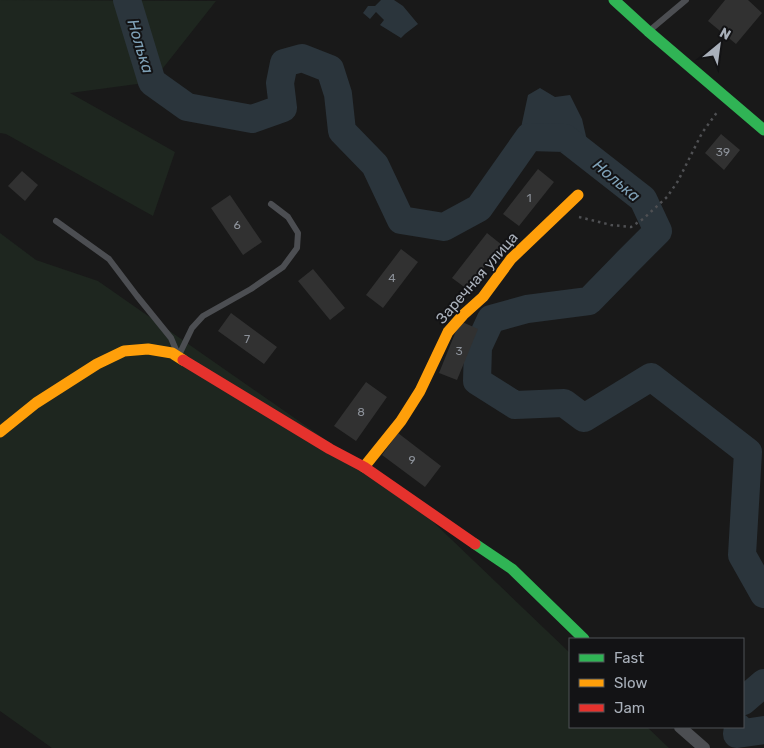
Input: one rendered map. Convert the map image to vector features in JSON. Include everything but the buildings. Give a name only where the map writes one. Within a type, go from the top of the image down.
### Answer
[{"type":"street","points":[[614,0],[648,32],[764,130]]},
{"type":"street","name":"Заречная улица","points":[[364,467],[401,421],[420,391],[448,332],[463,314],[484,296],[511,259],[578,195]]},
{"type":"street","points":[[0,432],[44,398],[97,364],[124,351],[148,349],[172,353],[330,449],[364,467],[512,569],[583,638]]},
{"type":"street","points":[[681,728],[704,748]]},
{"type":"lane","points":[[648,32],[686,0]]},
{"type":"lane","points":[[178,356],[192,328],[203,316],[251,289],[283,267],[296,248],[298,233],[288,217],[271,204]]},
{"type":"lane","points":[[56,221],[110,259],[171,338],[178,356]]},
{"type":"path","points":[[556,217],[568,214],[611,225],[631,227],[643,219],[667,197],[678,181],[702,133],[717,114],[725,96]]},
{"type":"shaded area","points":[[0,0],[216,1],[152,82],[70,93],[175,152],[153,216],[6,134],[0,133]]},
{"type":"shaded area","points":[[381,0],[394,0],[403,6],[418,24],[401,38],[380,25],[384,20],[376,12],[370,19],[363,13],[368,6],[375,6]]},
{"type":"shaded area","points":[[540,88],[555,97],[570,95],[582,119],[589,149],[583,157],[553,149],[525,148],[519,137],[528,95]]},
{"type":"shaded area","points":[[0,233],[36,260],[98,281],[405,495],[569,652],[569,728],[648,728],[669,748],[52,748],[0,711]]},
{"type":"waterway","name":"Нолька","points":[[127,0],[152,82],[187,107],[252,119],[283,108],[280,83],[284,63],[302,58],[330,69],[338,94],[342,131],[375,165],[401,220],[444,227],[479,208],[529,137],[565,138],[643,199],[658,231],[589,301],[527,309],[491,319],[478,347],[477,381],[515,405],[564,403],[584,418],[651,377],[748,452],[742,555],[764,594]]},
{"type":"waterway","name":"Нолька","points":[[744,700],[764,683]]},
{"type":"waterway","name":"Нолька","points":[[738,728],[737,734],[764,730]]},
{"type":"traffic: fast","points":[[614,0],[764,130]]},
{"type":"traffic: fast","points":[[475,544],[512,569],[583,638]]},
{"type":"traffic: slow","points":[[364,467],[401,421],[420,391],[448,332],[483,297],[511,259],[578,195]]},
{"type":"traffic: slow","points":[[0,432],[36,403],[97,364],[124,351],[148,349],[172,353],[183,360]]},
{"type":"traffic: jam","points":[[183,360],[330,449],[364,467],[475,544]]}]
